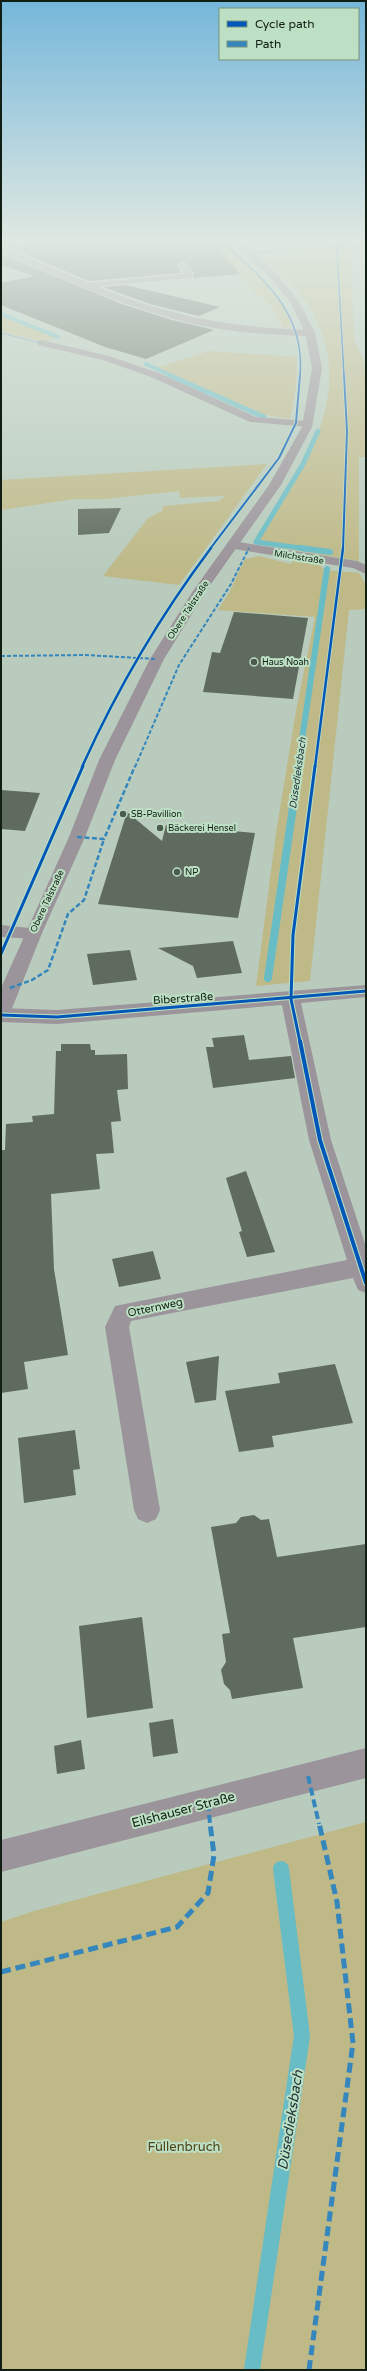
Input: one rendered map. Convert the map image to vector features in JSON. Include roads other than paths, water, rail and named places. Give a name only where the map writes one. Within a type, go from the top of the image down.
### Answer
[{"type":"street","points":[[60,348],[106,358],[155,374],[254,420],[308,424]]},
{"type":"street","name":"Obere Talstraße","points":[[1,1011],[32,933],[77,837],[107,760],[157,659],[200,591],[275,485],[293,456],[308,424],[314,394],[317,368],[313,348]]},
{"type":"street","name":"Milchstraße","points":[[232,545],[363,566]]},
{"type":"street","points":[[1,931],[32,933]]},
{"type":"street","name":"Biberstraße","points":[[1,1015],[57,1017],[291,999],[366,991]]},
{"type":"street","points":[[291,999],[320,1140],[359,1241],[363,1275]]},
{"type":"street","name":"Otternweg","points":[[147,1510],[116,1327],[124,1313],[363,1275]]},
{"type":"street","name":"Eilshauser Straße","points":[[1,1856],[366,1762]]},
{"type":"waterway","name":"Düsedieksbach","points":[[146,364],[172,376]]},
{"type":"waterway","name":"Düsedieksbach","points":[[169,375],[264,417]]},
{"type":"waterway","name":"Düsedieksbach","points":[[308,549],[256,542],[303,464],[318,431]]},
{"type":"waterway","name":"Düsedieksbach","points":[[301,548],[330,552]]},
{"type":"waterway","name":"Düsedieksbach","points":[[298,767],[327,569]]},
{"type":"waterway","name":"Düsedieksbach","points":[[268,978],[299,766]]},
{"type":"waterway","name":"Düsedieksbach","points":[[252,2370],[302,2036],[281,1869]]},
{"type":"place","name":"Haus Noah","points":[[254,662]]},
{"type":"place","name":"SB-Pavillion","points":[[123,814]]},
{"type":"place","name":"Bäckerei Hensel","points":[[160,828]]},
{"type":"place","name":"NP","points":[[177,872]]},
{"type":"park label","name":"Füllenbruch","points":[[184,2146]]}]
